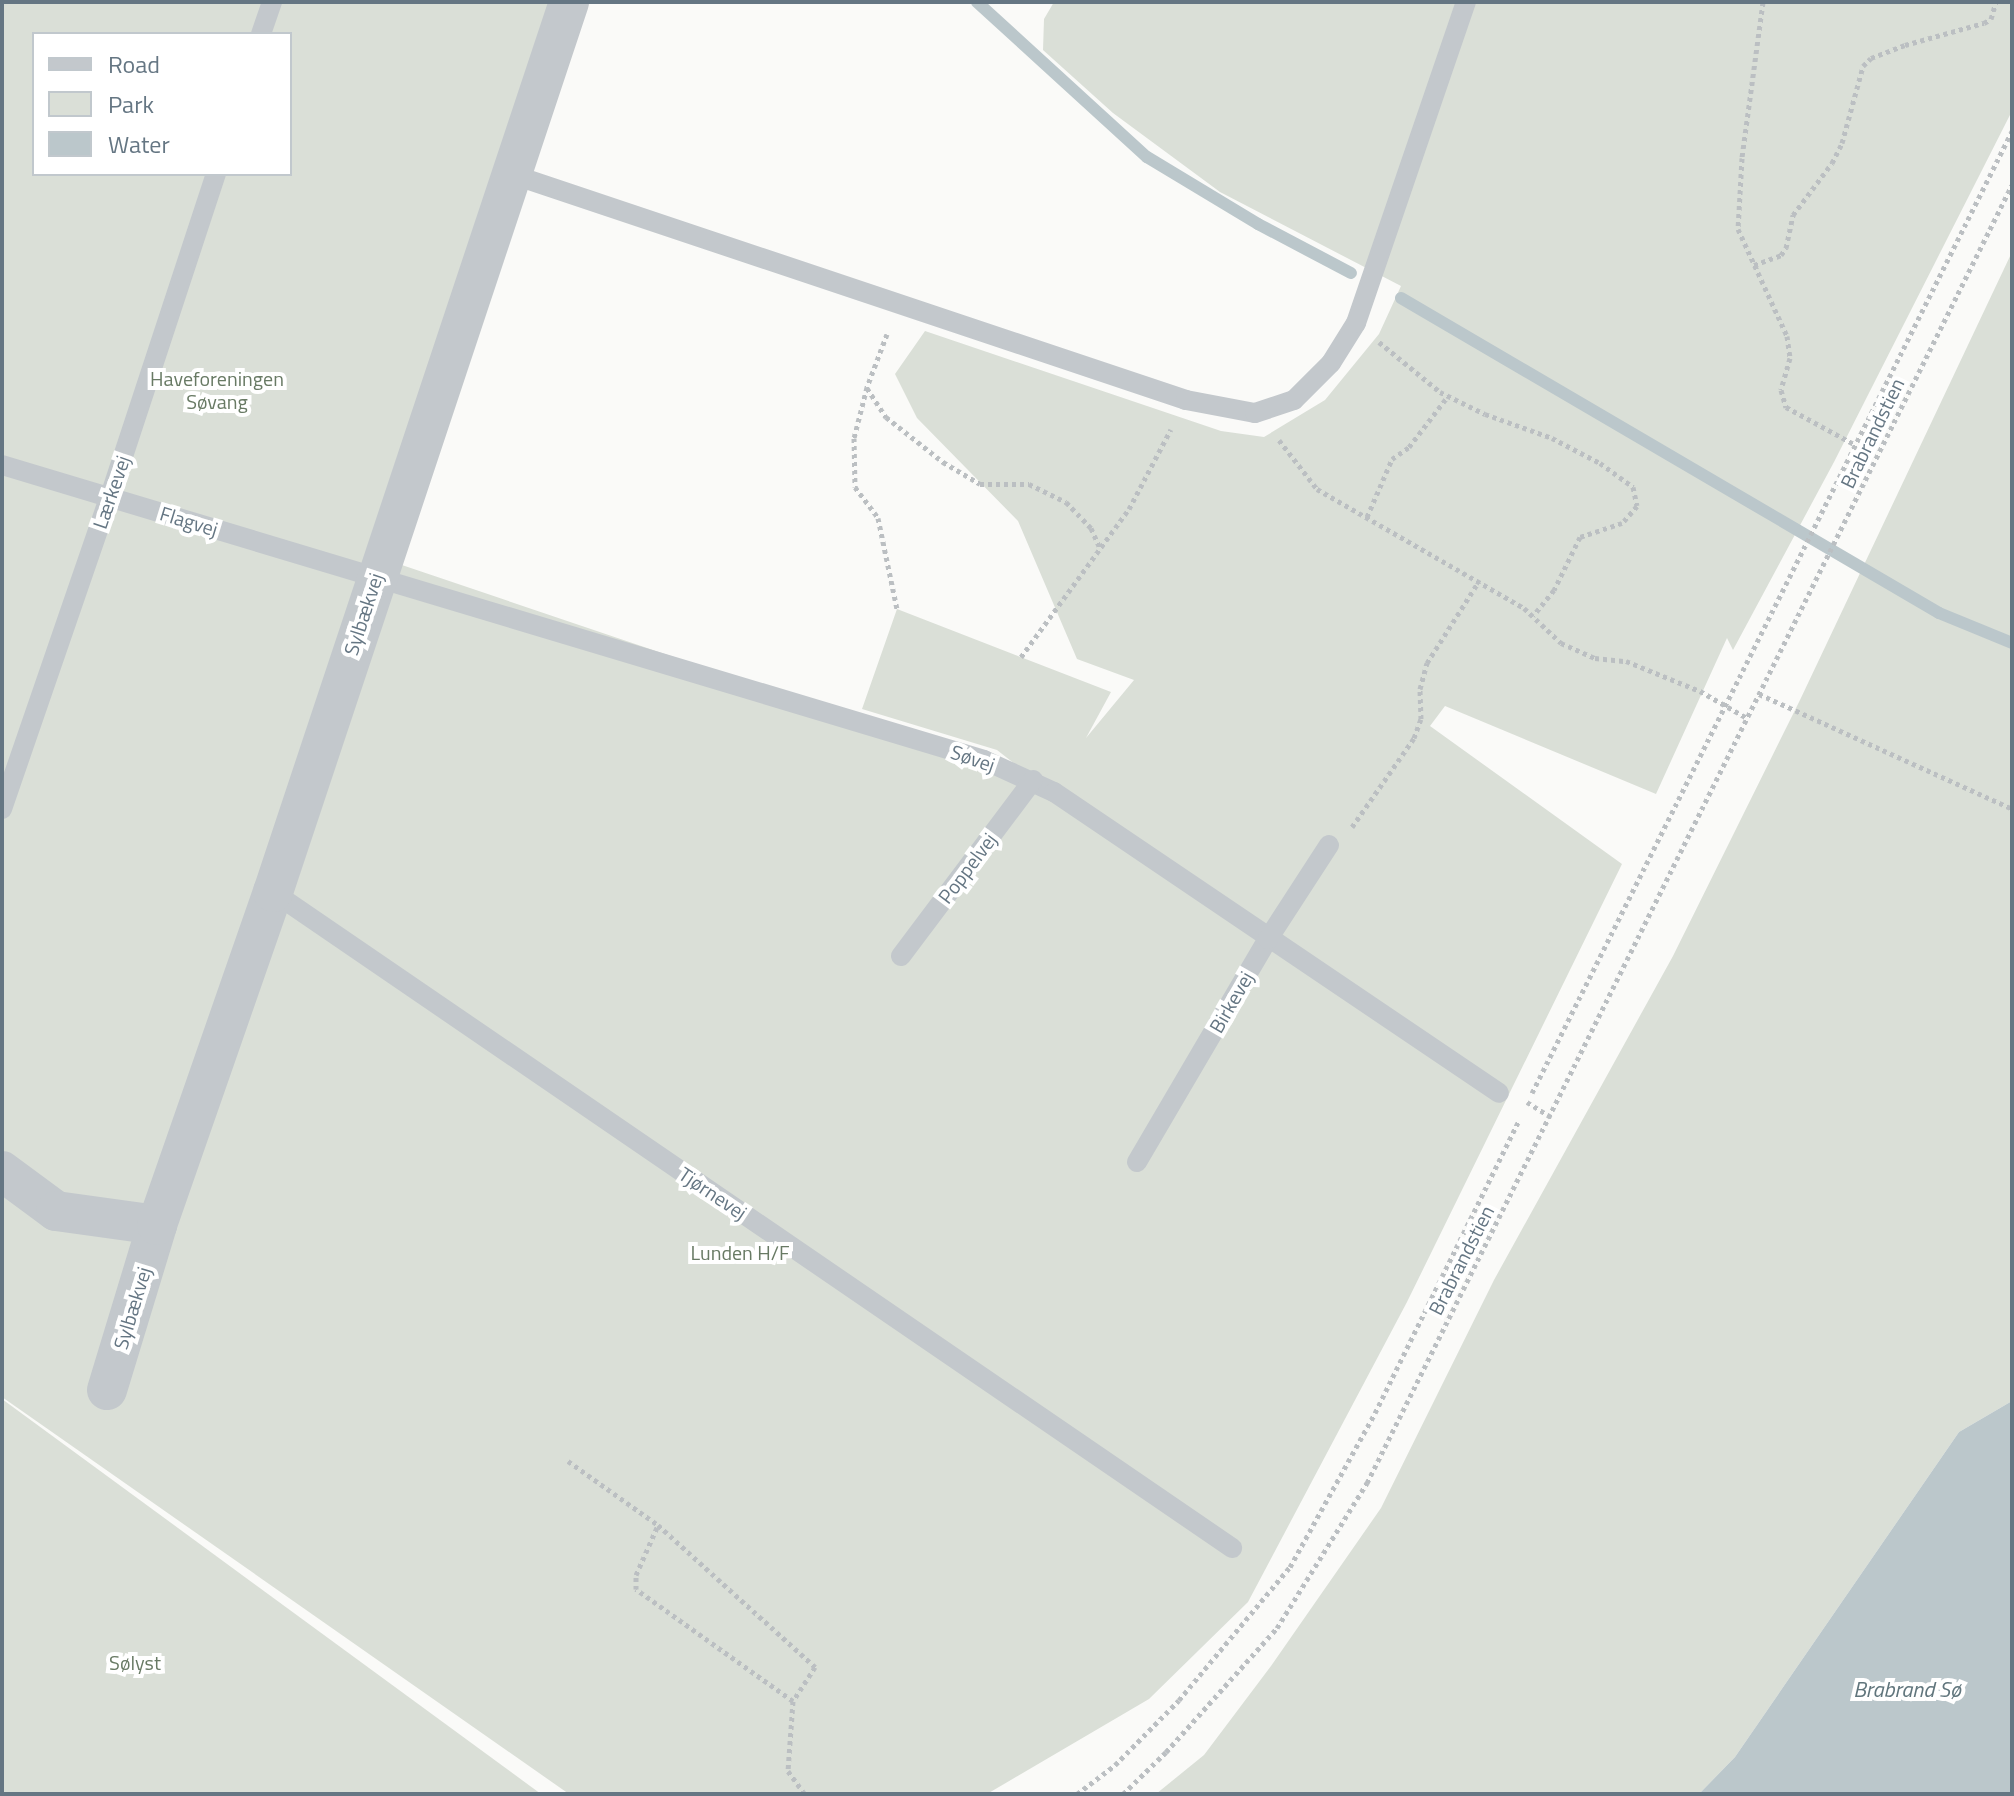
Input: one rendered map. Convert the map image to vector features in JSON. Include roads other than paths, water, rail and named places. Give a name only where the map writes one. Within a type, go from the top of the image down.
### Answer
[{"type":"street","name":"Sylbækvej","points":[[107,1390],[157,1225],[273,892],[569,2]]},
{"type":"street","points":[[2,1171],[56,1211],[157,1225]]},
{"type":"lane","points":[[262,32],[272,2]]},
{"type":"lane","points":[[511,174],[1186,400],[1255,413],[1294,400],[1331,363],[1356,323],[1466,2]]},
{"type":"lane","name":"Lærkevej","points":[[2,809],[215,176]]},
{"type":"lane","name":"Flagvej","points":[[2,465],[375,578]]},
{"type":"lane","name":"Søvej","points":[[375,578],[984,760],[1033,780],[1499,1093]]},
{"type":"lane","name":"Poppelvej","points":[[901,956],[1033,780]]},
{"type":"lane","name":"Birkevej","points":[[1137,1162],[1268,939],[1329,845]]},
{"type":"lane","name":"Tjørnevej","points":[[273,892],[1232,1548]]},
{"type":"water","name":"Brabrand Sø","points":[[2012,1401],[2012,1794],[1699,1794],[1735,1757],[1959,1432]]},
{"type":"waterway","points":[[977,2],[1147,157],[1258,224],[1351,273]]},
{"type":"waterway","points":[[1401,298],[1939,613],[2012,643]]},
{"type":"park label","name":"Haveforeningen Søvang","points":[[217,390]]},
{"type":"park label","name":"Lunden H/F","points":[[740,1252]]},
{"type":"park label","name":"Sølyst","points":[[135,1662]]}]
